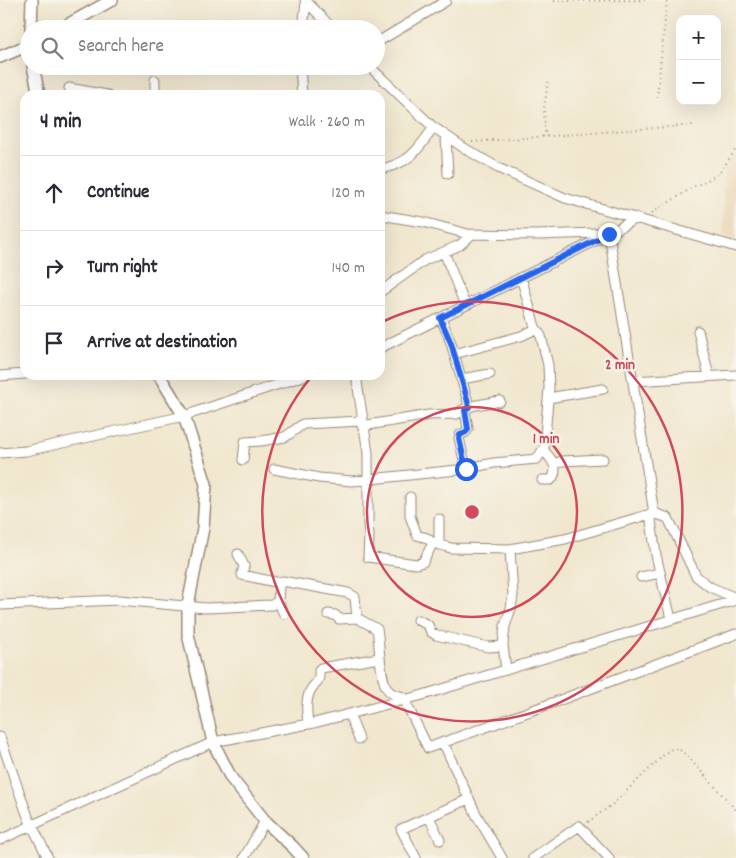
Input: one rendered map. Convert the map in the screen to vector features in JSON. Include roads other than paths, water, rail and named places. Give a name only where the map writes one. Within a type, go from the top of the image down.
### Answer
[{"type":"street","points":[[31,20],[32,0]]},
{"type":"street","points":[[76,20],[112,0]]},
{"type":"street","points":[[304,20],[305,0]]},
{"type":"street","points":[[305,0],[324,20]]},
{"type":"street","points":[[385,38],[446,1]]},
{"type":"street","points":[[0,57],[20,49]]},
{"type":"street","points":[[35,75],[38,90]]},
{"type":"street","points":[[301,75],[302,90]]},
{"type":"street","points":[[379,75],[434,127],[457,144],[498,168],[565,198],[736,247]]},
{"type":"street","points":[[155,80],[155,90]]},
{"type":"street","points":[[69,88],[80,90]]},
{"type":"street","points":[[385,168],[392,167],[410,157],[434,127]]},
{"type":"street","points":[[446,136],[448,174]]},
{"type":"street","points":[[385,216],[423,222],[468,234],[537,235],[597,233],[606,235]]},
{"type":"street","points":[[385,346],[639,219]]},
{"type":"street","points":[[385,288],[425,260],[460,245],[469,237],[468,234]]},
{"type":"street","points":[[606,235],[633,381],[660,573],[671,619]]},
{"type":"street","points":[[444,252],[465,305]]},
{"type":"street","points":[[274,469],[318,478],[369,480],[537,459],[543,450],[548,398],[548,364],[541,336],[536,329],[521,277]]},
{"type":"street","points":[[440,318],[454,354],[469,407]]},
{"type":"street","points":[[454,354],[521,336],[536,329]]},
{"type":"street","points":[[698,331],[709,376]]},
{"type":"street","points":[[0,376],[20,374]]},
{"type":"street","points":[[461,379],[490,374]]},
{"type":"street","points":[[633,381],[736,375]]},
{"type":"street","points":[[162,380],[184,416],[206,484],[203,528],[188,605],[188,634],[213,742],[231,778],[265,821],[302,858]]},
{"type":"street","points":[[0,453],[26,451],[184,416],[291,380]]},
{"type":"street","points":[[357,380],[368,453],[368,557],[416,564],[423,562],[436,544],[439,520]]},
{"type":"street","points":[[548,398],[603,389]]},
{"type":"street","points":[[243,460],[245,442],[285,437],[303,424],[362,424],[429,415],[457,414],[469,407],[500,401]]},
{"type":"street","points":[[466,469],[459,438],[468,429],[465,410],[469,407]]},
{"type":"street","points":[[542,480],[551,480],[555,471],[550,457],[543,450]]},
{"type":"street","points":[[554,464],[562,461],[603,459]]},
{"type":"street","points":[[410,497],[410,516],[417,535],[427,538],[436,544],[451,548],[510,549],[565,540],[652,514],[668,518],[696,576],[710,587],[736,599]]},
{"type":"street","points":[[506,670],[503,646],[505,626],[512,608],[510,549]]},
{"type":"street","points":[[238,554],[244,566],[242,575],[352,595],[355,597],[357,618]]},
{"type":"street","points":[[640,577],[660,573]]},
{"type":"street","points":[[280,583],[278,601],[284,614]]},
{"type":"street","points":[[0,840],[213,742],[308,724],[404,700],[736,599]]},
{"type":"street","points":[[0,605],[119,600],[206,608],[272,605],[278,601]]},
{"type":"street","points":[[328,614],[335,615],[339,619],[357,618],[377,629],[379,658],[388,691],[403,697],[428,748],[736,634]]},
{"type":"street","points":[[418,620],[428,625],[431,632],[436,635],[488,647],[503,646]]},
{"type":"street","points":[[308,724],[307,698],[310,690],[318,682],[319,670],[321,668],[379,658]]},
{"type":"street","points":[[349,714],[359,739]]},
{"type":"street","points":[[0,737],[33,826],[48,858]]},
{"type":"street","points":[[444,742],[470,800],[502,858]]},
{"type":"street","points":[[416,858],[401,829],[470,800]]},
{"type":"street","points":[[429,817],[440,840]]},
{"type":"street","points":[[244,858],[265,821]]},
{"type":"street","points":[[533,858],[579,826],[609,858]]}]
